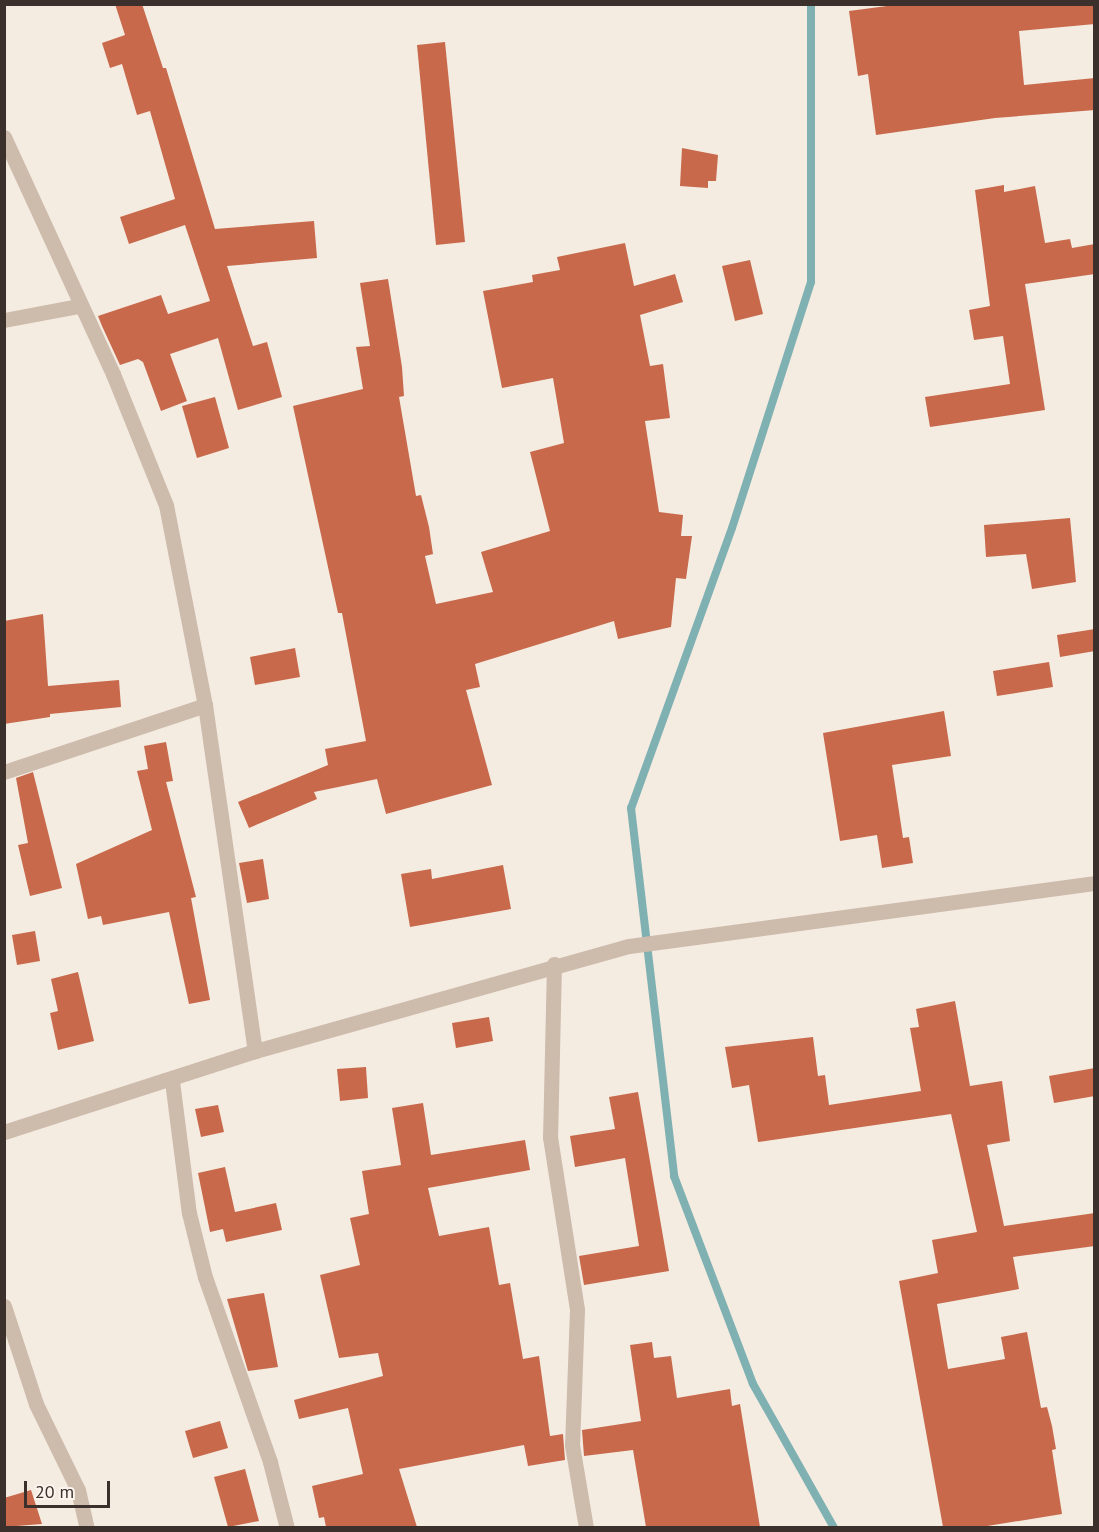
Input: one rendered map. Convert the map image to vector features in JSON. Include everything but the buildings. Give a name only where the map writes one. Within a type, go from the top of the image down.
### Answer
[{"type":"street","points":[[4,137],[78,306],[113,374],[166,505],[205,705],[255,1051]]},
{"type":"street","points":[[4,320],[78,306]]},
{"type":"street","points":[[4,772],[205,705]]},
{"type":"street","points":[[4,1132],[172,1081],[255,1051],[554,964],[676,937],[1095,883]]},
{"type":"street","points":[[554,964],[550,1137],[577,1310],[572,1445],[586,1527]]},
{"type":"street","points":[[172,1081],[189,1213],[205,1277],[270,1462],[287,1527]]},
{"type":"street","points":[[4,1306],[36,1404],[78,1490],[87,1527]]},
{"type":"waterway","points":[[811,4],[811,282],[732,528],[631,808],[674,1176],[753,1384],[834,1528]]}]
